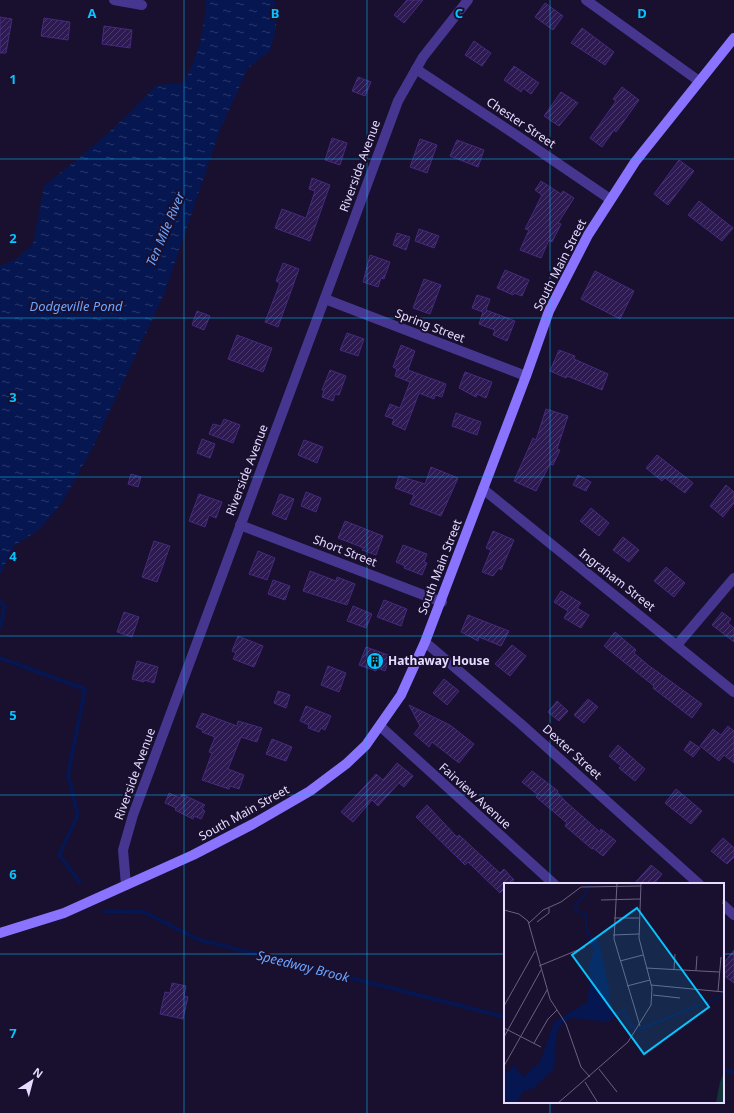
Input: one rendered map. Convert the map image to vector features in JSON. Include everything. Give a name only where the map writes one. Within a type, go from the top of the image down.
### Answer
[{"type":"main road","name":"South Main Street","points":[[0,933],[48,919],[193,855],[254,824],[310,791],[346,764],[366,745],[401,695],[425,642],[442,602],[549,311],[588,235],[635,162],[734,38]]},
{"type":"street","points":[[114,0],[142,5]]},
{"type":"street","name":"Riverside Avenue","points":[[126,885],[123,850],[133,815],[398,101],[433,42],[468,0]]},
{"type":"street","points":[[586,0],[699,81]]},
{"type":"street","name":"Chester Street","points":[[416,69],[610,199]]},
{"type":"street","name":"Spring Street","points":[[325,299],[526,376]]},
{"type":"street","name":"Ingraham Street","points":[[483,489],[678,645],[734,692]]},
{"type":"street","name":"Short Street","points":[[240,525],[442,602]]},
{"type":"street","points":[[678,645],[734,578]]},
{"type":"street","name":"Dexter Street","points":[[425,642],[521,724],[698,883]]},
{"type":"street","name":"Fairview Avenue","points":[[380,726],[553,883]]},
{"type":"street","points":[[724,906],[734,915]]},
{"type":"water","name":"Dodgeville Pond","points":[[206,0],[274,0],[276,6],[276,29],[270,51],[248,68],[220,130],[165,292],[94,445],[62,503],[40,529],[14,546],[0,575],[0,266],[16,259],[33,244],[44,186],[117,125],[156,85],[183,83],[200,43]]},
{"type":"building","points":[[407,0],[423,0],[404,23],[394,15]]},
{"type":"building","points":[[545,3],[563,16],[553,30],[535,17]]},
{"type":"building","points":[[0,17],[12,19],[6,53],[0,53]]},
{"type":"building","points":[[44,18],[70,22],[68,40],[41,36]]},
{"type":"building","points":[[104,26],[132,30],[130,48],[102,44]]},
{"type":"building","points":[[582,28],[614,52],[605,65],[571,43]]},
{"type":"building","points":[[474,41],[491,53],[482,66],[465,55]]},
{"type":"building","points":[[514,66],[539,83],[531,94],[523,88],[521,92],[504,80]]},
{"type":"building","points":[[358,77],[371,82],[365,96],[352,91]]},
{"type":"building","points":[[622,87],[639,100],[616,132],[614,130],[602,147],[590,138],[616,101],[613,99]]},
{"type":"building","points":[[561,92],[578,103],[559,126],[544,116]]},
{"type":"building","points":[[332,138],[347,143],[340,165],[325,160]]},
{"type":"building","points":[[420,139],[437,145],[427,173],[410,167]]},
{"type":"building","points":[[457,140],[484,150],[478,167],[450,156]]},
{"type":"building","points":[[679,160],[694,171],[668,205],[654,194]]},
{"type":"building","points":[[312,178],[330,185],[310,241],[275,228],[282,209],[306,218],[315,191],[309,189]]},
{"type":"building","points":[[541,181],[561,194],[563,191],[574,198],[558,223],[561,224],[552,242],[549,240],[541,258],[520,250],[529,230],[525,229],[542,195],[535,190]]},
{"type":"building","points":[[699,201],[733,228],[722,241],[688,215]]},
{"type":"building","points":[[419,229],[439,236],[434,248],[415,241]]},
{"type":"building","points":[[397,233],[410,237],[406,250],[393,245]]},
{"type":"building","points":[[370,255],[390,262],[384,279],[381,278],[378,287],[363,282]]},
{"type":"building","points":[[283,263],[299,269],[278,327],[265,322],[280,283],[276,281]]},
{"type":"building","points":[[505,270],[529,280],[522,296],[514,293],[513,295],[497,288]]},
{"type":"building","points":[[595,271],[634,291],[620,319],[581,299]]},
{"type":"building","points":[[424,279],[441,285],[430,314],[413,308]]},
{"type":"building","points":[[477,295],[490,299],[486,310],[515,321],[507,341],[493,335],[495,330],[479,324],[483,312],[472,308]]},
{"type":"building","points":[[197,311],[210,316],[204,330],[192,325]]},
{"type":"building","points":[[347,333],[364,339],[358,356],[340,350]]},
{"type":"building","points":[[237,335],[272,348],[263,372],[228,359]]},
{"type":"building","points":[[401,345],[415,351],[408,370],[446,384],[442,397],[435,395],[434,399],[419,393],[405,430],[392,424],[394,419],[385,416],[390,404],[400,408],[410,382],[395,376],[397,369],[393,367]]},
{"type":"building","points":[[559,350],[575,356],[574,359],[608,374],[602,390],[550,371]]},
{"type":"building","points":[[330,370],[346,376],[339,395],[335,394],[333,401],[322,397],[324,390],[322,390]]},
{"type":"building","points":[[465,372],[492,382],[486,398],[477,394],[476,397],[459,388]]},
{"type":"building","points":[[546,409],[568,416],[557,449],[560,450],[553,465],[550,464],[536,491],[514,481],[533,438],[536,440]]},
{"type":"building","points":[[456,413],[481,422],[477,435],[452,426]]},
{"type":"building","points":[[224,419],[240,425],[233,443],[209,434],[213,424],[221,426]]},
{"type":"building","points":[[202,439],[215,444],[210,458],[197,453]]},
{"type":"building","points":[[304,440],[323,447],[317,463],[298,455]]},
{"type":"building","points":[[657,455],[693,483],[685,493],[665,478],[662,481],[646,468]]},
{"type":"building","points":[[431,467],[458,478],[441,516],[410,504],[414,495],[395,488],[399,476],[425,484]]},
{"type":"building","points":[[131,474],[141,477],[138,487],[128,484]]},
{"type":"building","points":[[578,475],[591,482],[586,491],[573,485]]},
{"type":"building","points":[[726,485],[734,492],[734,503],[723,517],[710,506]]},
{"type":"building","points":[[306,492],[321,498],[316,512],[301,506]]},
{"type":"building","points":[[199,494],[222,502],[216,518],[209,515],[205,527],[189,521]]},
{"type":"building","points":[[280,494],[294,499],[286,520],[272,514]]},
{"type":"building","points":[[591,508],[609,523],[599,536],[580,521]]},
{"type":"building","points":[[345,521],[383,536],[376,555],[362,550],[364,548],[338,538]]},
{"type":"building","points":[[493,531],[514,540],[501,570],[499,568],[493,576],[482,572],[491,550],[486,548]]},
{"type":"building","points":[[623,537],[639,550],[629,562],[613,550]]},
{"type":"building","points":[[154,541],[170,546],[157,582],[142,577]]},
{"type":"building","points":[[403,545],[427,554],[424,562],[427,563],[422,575],[404,568],[405,566],[396,562]]},
{"type":"building","points":[[258,551],[275,558],[267,580],[249,574]]},
{"type":"building","points":[[666,567],[685,583],[674,597],[654,581]]},
{"type":"building","points":[[310,571],[336,581],[337,577],[355,584],[347,605],[303,591]]},
{"type":"building","points":[[273,580],[290,586],[285,600],[268,594]]},
{"type":"building","points":[[561,591],[581,603],[577,608],[589,615],[581,628],[564,618],[568,611],[554,602]]},
{"type":"building","points":[[384,600],[407,609],[401,626],[377,617]]},
{"type":"building","points":[[353,606],[372,614],[366,628],[347,621]]},
{"type":"building","points":[[124,612],[139,617],[132,637],[117,632]]},
{"type":"building","points":[[722,612],[731,619],[728,623],[734,628],[734,642],[712,625]]},
{"type":"building","points":[[468,615],[509,631],[501,646],[479,637],[478,641],[461,632]]},
{"type":"building","points":[[615,632],[636,650],[634,653],[648,665],[702,704],[692,718],[653,688],[654,686],[604,646]]},
{"type":"building","points":[[238,636],[263,646],[254,667],[233,659],[236,653],[232,651]]},
{"type":"building","points":[[512,645],[526,656],[510,676],[495,664]]},
{"type":"building","name":"Hathaway House","points":[[366,647],[391,656],[385,671],[377,668],[376,671],[359,665]]},
{"type":"building","points":[[137,661],[158,667],[154,683],[132,679]]},
{"type":"building","points":[[328,666],[346,673],[339,692],[321,685]]},
{"type":"building","points":[[444,679],[459,691],[447,705],[433,693]]},
{"type":"building","points":[[278,691],[290,695],[286,708],[274,703]]},
{"type":"building","points":[[588,699],[598,707],[584,723],[574,715]]},
{"type":"building","points":[[557,701],[568,711],[559,721],[548,712]]},
{"type":"building","points":[[409,705],[450,725],[474,744],[459,763],[432,742],[429,747],[414,734],[420,726]]},
{"type":"building","points":[[306,706],[331,716],[325,730],[321,728],[319,732],[308,728],[309,725],[300,721]]},
{"type":"building","points":[[202,713],[237,726],[238,721],[262,728],[257,742],[241,737],[228,769],[244,775],[239,789],[230,786],[229,789],[202,780],[212,753],[209,752],[215,737],[202,732],[203,730],[196,727]]},
{"type":"building","points":[[728,726],[734,731],[734,763],[724,755],[719,761],[700,746],[713,729],[721,735]]},
{"type":"building","points":[[272,739],[292,747],[286,761],[266,754]]},
{"type":"building","points":[[690,741],[700,748],[693,757],[684,750]]},
{"type":"building","points":[[618,745],[645,769],[635,781],[619,768],[621,766],[609,756]]},
{"type":"building","points":[[397,763],[413,776],[404,787],[399,783],[378,806],[372,800],[353,822],[341,812],[376,774],[383,780]]},
{"type":"building","points":[[532,771],[558,791],[557,792],[565,801],[600,832],[601,829],[616,841],[603,856],[593,848],[592,849],[565,826],[567,823],[536,797],[538,795],[522,782]]},
{"type":"building","points":[[676,789],[702,811],[691,824],[665,803]]},
{"type":"building","points":[[169,793],[180,798],[182,794],[205,805],[202,809],[205,811],[201,819],[194,816],[193,819],[165,803]]},
{"type":"building","points":[[427,805],[457,837],[459,835],[500,873],[504,869],[514,880],[511,883],[504,883],[504,889],[500,893],[468,862],[465,865],[416,817]]},
{"type":"building","points":[[723,838],[734,848],[734,857],[727,864],[711,851]]},
{"type":"building","points":[[651,865],[662,874],[655,883],[635,883]]},
{"type":"building","points":[[734,950],[734,983],[724,976],[724,963]]},
{"type":"building","points":[[172,983],[186,986],[184,996],[188,997],[183,1019],[160,1014],[165,992],[170,993]]},
{"type":"waterway","name":"Speedway Brook","points":[[0,602],[5,606],[0,627]]},
{"type":"waterway","name":"Speedway Brook","points":[[0,658],[85,689],[68,775],[78,815],[59,855],[80,882]]},
{"type":"waterway","name":"Speedway Brook","points":[[104,911],[144,912],[197,939],[504,1017]]},
{"type":"waterway","name":"Speedway Brook","points":[[724,1070],[734,1072]]},
{"type":"place","name":"Hathaway House","points":[[375,661]]},
{"type":"water label","name":"Ten Mile River","points":[[165,229]]}]
